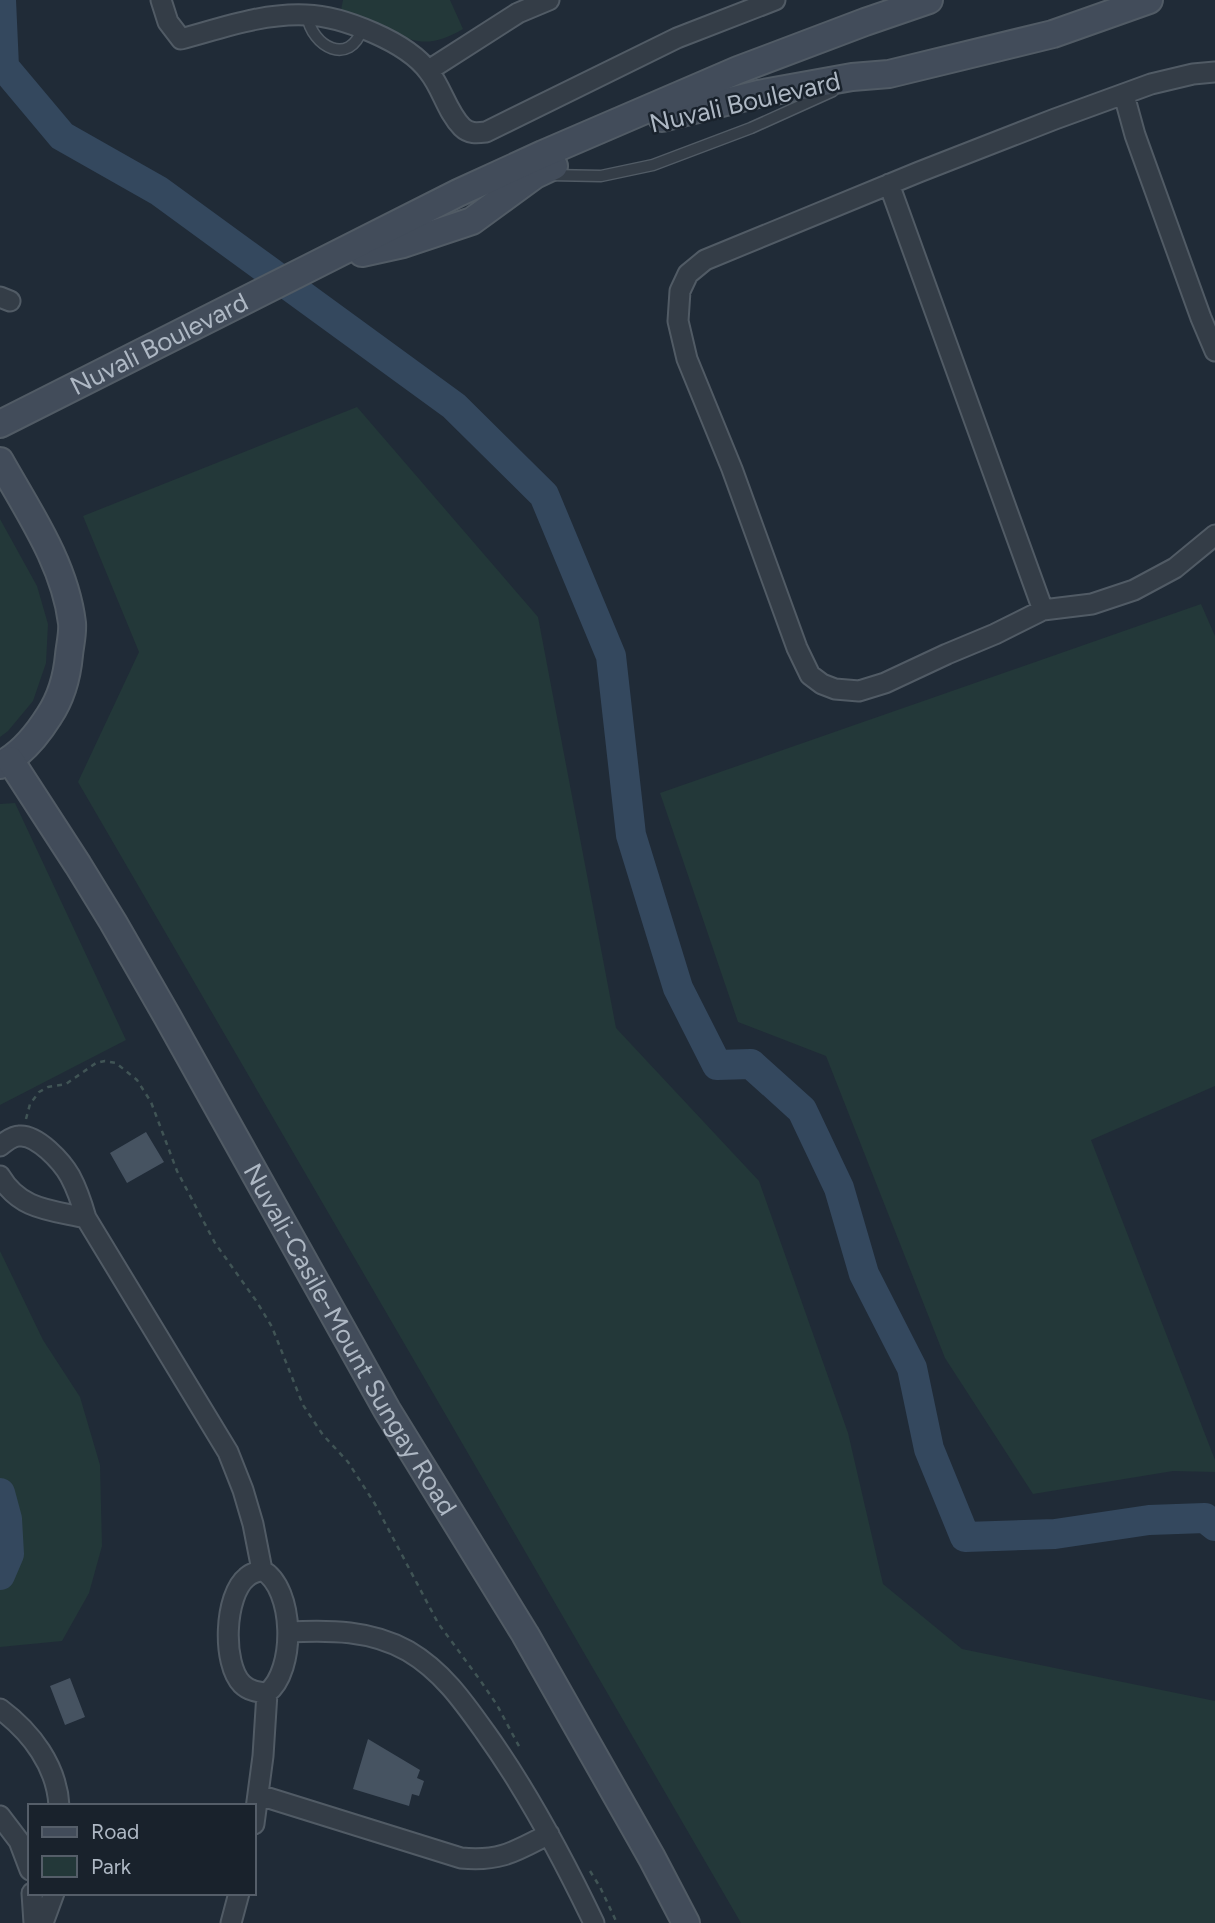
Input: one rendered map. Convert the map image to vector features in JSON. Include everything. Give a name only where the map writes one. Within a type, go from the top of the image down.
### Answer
[{"type":"street","points":[[161,0],[168,22],[181,40],[263,17],[307,15],[340,20],[381,36],[407,51],[429,70],[463,128],[474,134],[486,131],[677,38],[775,0]]},
{"type":"street","points":[[429,70],[514,7],[549,0]]},
{"type":"street","name":"Nuvali Boulevard","points":[[310,268],[403,244],[472,221],[535,175],[617,135],[662,118],[839,32],[929,0]]},
{"type":"street","name":"Nuvali Boulevard","points":[[0,424],[458,193],[531,159],[707,95],[889,74],[1053,34],[1149,0]]},
{"type":"street","points":[[1215,72],[1151,84],[1055,119],[705,260],[688,274],[680,291],[678,321],[687,359],[732,469],[797,648],[810,674],[822,684],[835,689],[859,691],[885,683],[1043,610],[1092,604],[1134,590],[1175,568],[1215,535]]},
{"type":"street","points":[[1124,95],[1135,135],[1215,351]]},
{"type":"street","points":[[889,184],[1043,610]]},
{"type":"street","points":[[0,461],[39,530],[63,582],[72,625],[67,676],[54,709],[38,733],[5,762]]},
{"type":"street","name":"Nuvali-Casile-Mount Sungay Road","points":[[5,762],[78,865],[126,946],[387,1410],[525,1634],[686,1923]]},
{"type":"street","points":[[0,1146],[20,1135],[30,1138],[61,1162],[70,1175],[86,1218],[228,1452],[253,1524],[262,1570],[271,1576],[279,1589],[286,1615],[286,1653],[280,1675],[267,1693],[255,1692],[243,1686],[236,1676],[228,1641],[233,1600],[246,1577],[262,1570]]},
{"type":"street","points":[[0,1176],[5,1185],[31,1205],[86,1218]]},
{"type":"street","points":[[288,1632],[349,1632],[387,1642],[406,1650],[440,1674],[499,1751],[549,1834],[594,1923]]},
{"type":"street","points":[[256,1812],[267,1693]]},
{"type":"street","points":[[0,1709],[9,1722],[33,1740],[45,1757],[54,1776],[59,1804]]},
{"type":"street","points":[[259,1795],[461,1858],[505,1856],[549,1834]]},
{"type":"street","points":[[0,1816],[24,1844],[28,1861]]},
{"type":"street","points":[[33,1895],[34,1923]]},
{"type":"street","points":[[43,1923],[53,1895]]},
{"type":"street","points":[[231,1923],[238,1895]]},
{"type":"lane","points":[[307,15],[313,34],[326,47],[341,49],[355,44],[362,29]]},
{"type":"lane","points":[[535,175],[601,176],[653,165],[751,128],[838,89],[852,77]]},
{"type":"path","points":[[26,1119],[30,1104],[39,1092],[48,1087],[66,1084],[96,1063],[116,1063],[137,1080],[151,1102],[177,1171],[215,1243],[257,1301],[272,1327],[303,1405],[323,1435],[348,1462],[376,1504],[423,1598],[497,1706],[523,1754]]},
{"type":"path","points":[[587,1867],[617,1923]]},
{"type":"green space","points":[[343,0],[450,0],[463,29],[435,41],[414,40],[341,10]]},
{"type":"green space","points":[[357,407],[538,617],[616,1028],[759,1181],[848,1433],[883,1584],[962,1649],[1215,1701],[1215,1923],[741,1923],[78,782],[139,652],[83,516]]},
{"type":"green space","points":[[0,519],[37,586],[48,624],[46,663],[33,701],[0,737]]},
{"type":"green space","points":[[1201,604],[1215,636],[1215,1086],[1091,1140],[1215,1460],[1215,1472],[1173,1471],[1033,1494],[945,1358],[826,1056],[738,1022],[660,793]]},
{"type":"green space","points":[[15,803],[126,1040],[0,1105],[0,804]]},
{"type":"green space","points":[[0,1251],[43,1340],[80,1397],[100,1465],[102,1546],[89,1593],[62,1641],[0,1647]]},
{"type":"building","points":[[146,1132],[164,1162],[127,1183],[110,1153]]},
{"type":"building","points":[[70,1678],[85,1717],[65,1725],[50,1686]]},
{"type":"building","points":[[368,1739],[420,1770],[417,1778],[424,1781],[419,1796],[412,1794],[409,1806],[353,1789]]},
{"type":"waterway","points":[[1,0],[4,67],[62,136],[159,191],[454,406],[544,495],[611,656],[631,835],[678,988],[717,1065],[751,1064],[802,1110],[839,1188],[864,1274],[912,1368],[929,1449],[965,1537],[1055,1534],[1149,1520],[1205,1518],[1215,1526]]},
{"type":"waterway","points":[[0,1493],[7,1519],[9,1554],[0,1575]]}]
